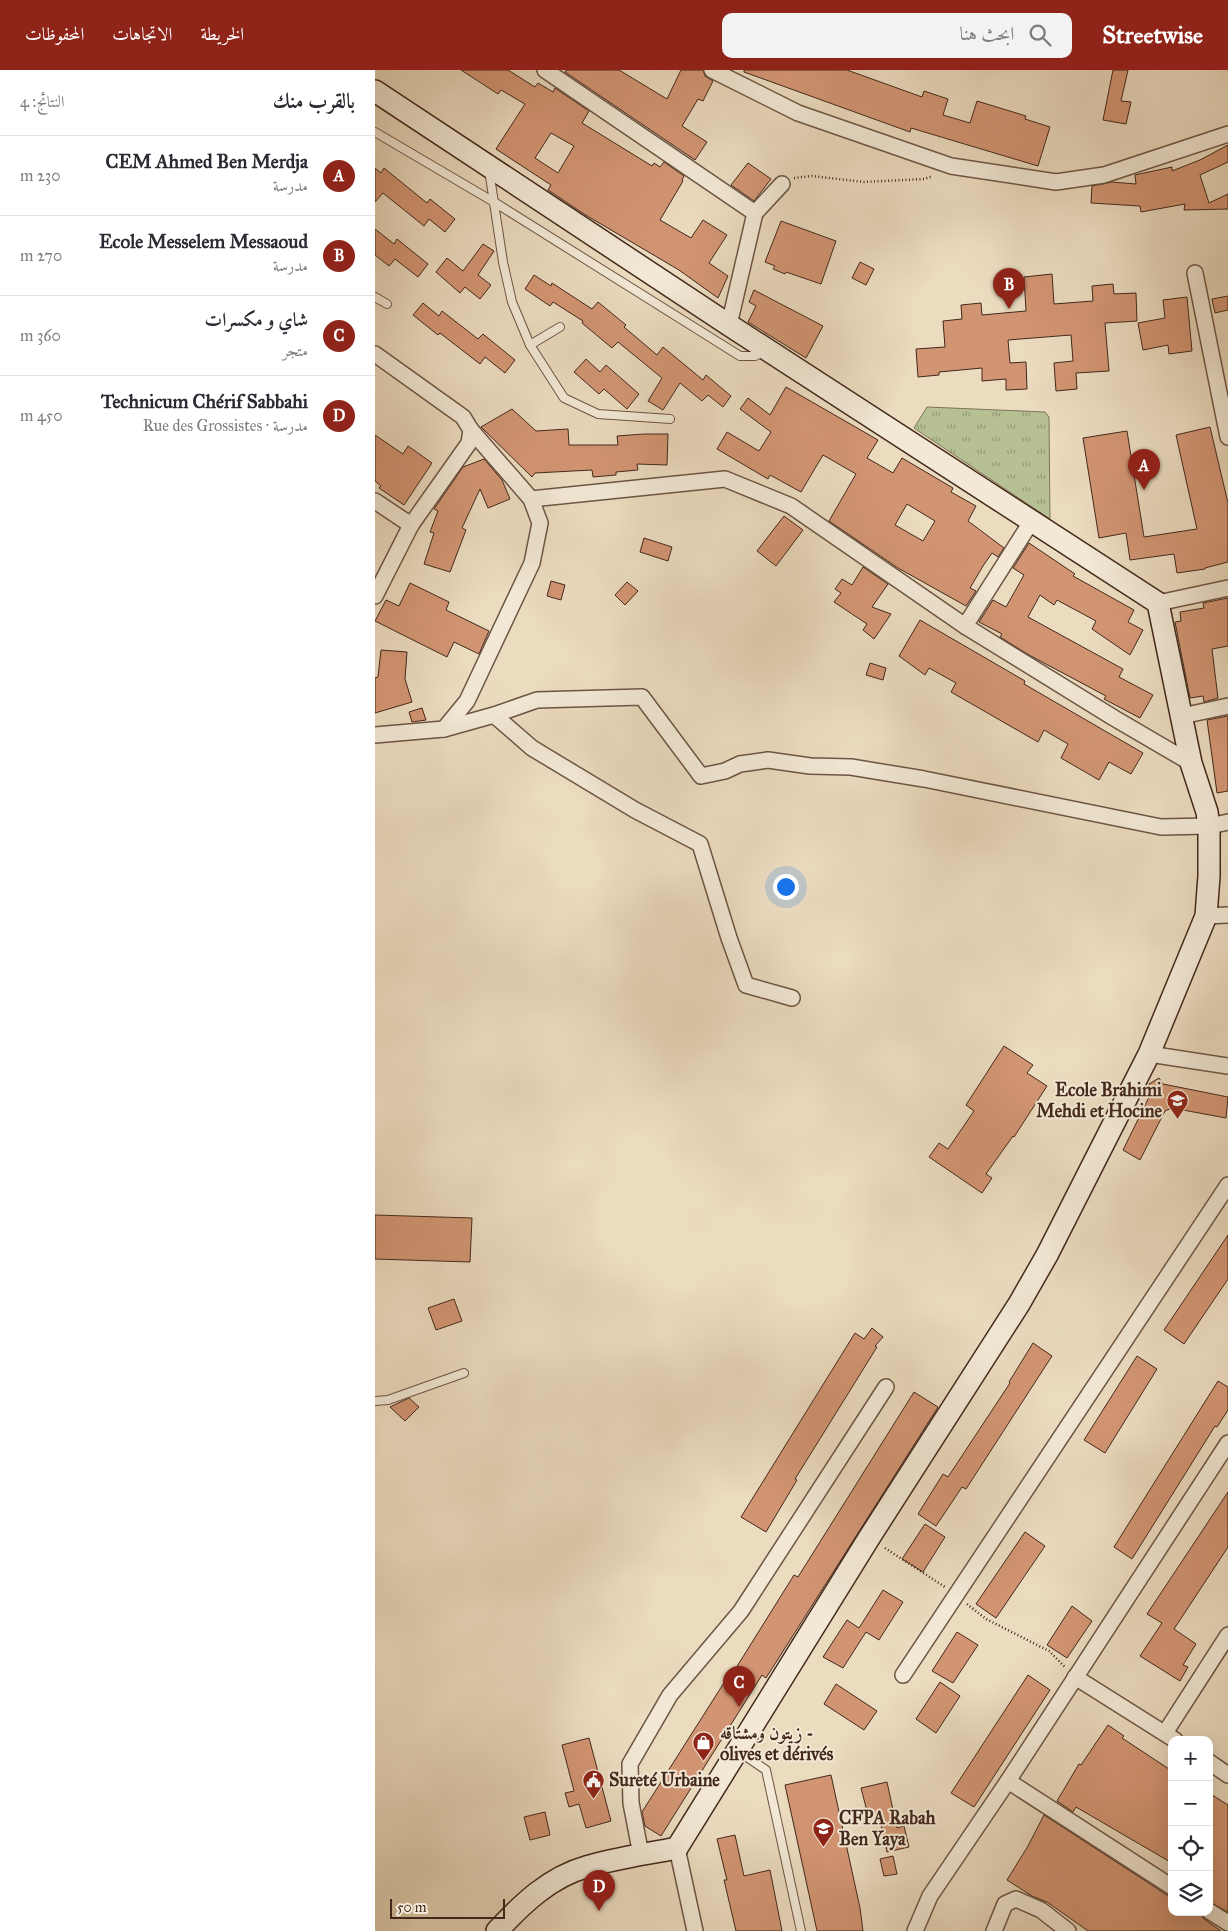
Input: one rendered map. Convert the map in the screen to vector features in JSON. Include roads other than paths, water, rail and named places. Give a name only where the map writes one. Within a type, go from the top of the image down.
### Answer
[{"type":"street","points":[[545,70],[755,213]]},
{"type":"street","points":[[712,70],[799,113],[951,166],[1057,182],[1104,175],[1228,134]]},
{"type":"street","points":[[375,91],[729,325],[1158,603],[1228,588]]},
{"type":"street","points":[[729,325],[755,213],[782,184]]},
{"type":"street","points":[[1195,272],[1223,390],[1228,437]]},
{"type":"street","points":[[375,354],[463,417],[471,430],[531,499],[540,523],[532,563],[467,701],[444,729]]},
{"type":"street","points":[[375,596],[411,525],[469,444],[471,430]]},
{"type":"street","points":[[531,499],[725,479],[791,506],[965,626],[1191,763]]},
{"type":"street","points":[[375,501],[411,525]]},
{"type":"street","points":[[965,626],[1031,522]]},
{"type":"street","points":[[1158,603],[1191,763],[1207,812],[1219,824]]},
{"type":"street","points":[[375,735],[444,729],[494,715],[537,700],[643,697],[701,776],[725,771],[740,764],[768,760],[810,766],[851,767],[924,779],[1161,827],[1219,824]]},
{"type":"street","points":[[1182,716],[1228,706]]},
{"type":"street","points":[[494,715],[532,748],[635,810],[700,844],[729,938],[746,985],[792,998]]},
{"type":"street","points":[[695,1931],[677,1848],[869,1538],[1019,1304],[1047,1255],[1149,1054],[1206,916],[1209,876],[1219,824]]},
{"type":"street","points":[[1206,916],[1228,915]]},
{"type":"street","points":[[1149,1054],[1228,1066]]},
{"type":"street","points":[[903,1675],[1228,1185]]},
{"type":"street","points":[[641,1855],[631,1803],[630,1764],[670,1695],[741,1611],[886,1387]]},
{"type":"street","points":[[915,1931],[930,1896],[1228,1443]]},
{"type":"street","points":[[1171,1736],[1228,1635]]},
{"type":"street","points":[[1075,1677],[1168,1736]]},
{"type":"street","points":[[1213,1765],[1228,1775]]},
{"type":"street","points":[[1008,1780],[1168,1884]]},
{"type":"street","points":[[497,1931],[539,1890],[563,1877],[586,1867],[677,1848]]},
{"type":"street","points":[[994,1931],[1005,1904],[1016,1899],[1041,1910],[1068,1931]]},
{"type":"street","points":[[1213,1914],[1228,1923]]},
{"type":"lane","points":[[375,132],[494,202],[739,356],[755,356],[768,350]]},
{"type":"lane","points":[[488,165],[503,262],[512,302],[530,345],[564,398],[598,414],[670,419]]},
{"type":"lane","points":[[375,297],[387,304]]},
{"type":"lane","points":[[530,345],[560,327]]},
{"type":"lane","points":[[375,1401],[388,1400],[464,1373]]},
{"type":"lane","points":[[737,1750],[766,1770],[801,1931]]},
{"type":"place","name":"Ecole Messelem Messaoud","points":[[1009,309]]},
{"type":"place","name":"CEM Ahmed Ben Merdja","points":[[1144,490]]},
{"type":"place","name":"Ecole Brahimi Mehdi et Hocine","points":[[1178,1119]]},
{"type":"place","name":"شاي و مكسرات","points":[[739,1707]]},
{"type":"place","name":"زيتون ومشتاقه - olives et dérivés","points":[[704,1762]]},
{"type":"place","name":"Sureté Urbaine","points":[[593,1799]]},
{"type":"place","name":"CFPA Rabah Ben Yaya","points":[[823,1847]]},
{"type":"place","name":"Technicum Chérif Sabbahi","points":[[599,1911]]}]
